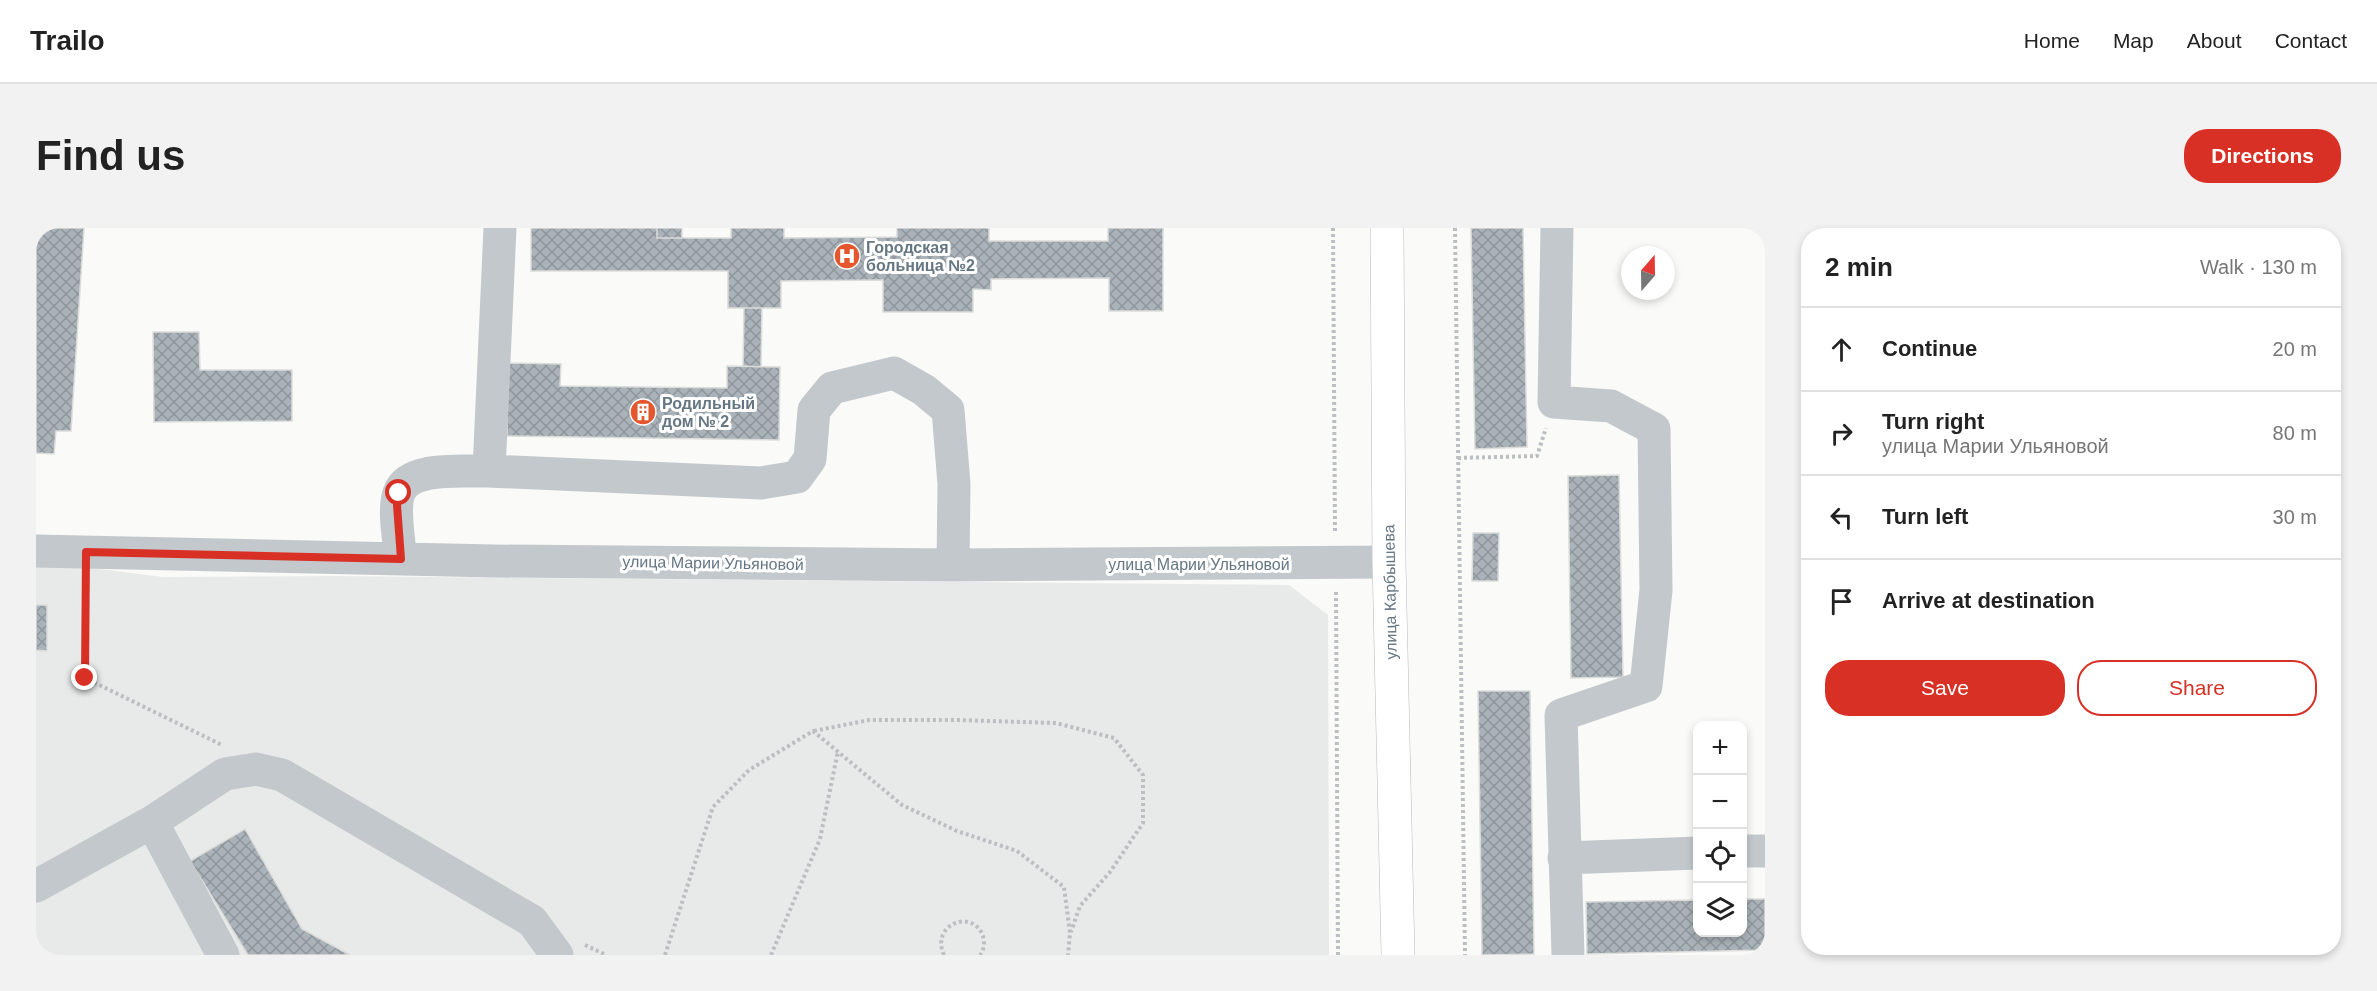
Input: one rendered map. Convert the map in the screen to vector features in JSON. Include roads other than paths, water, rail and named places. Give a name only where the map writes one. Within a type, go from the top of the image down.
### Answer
[{"type":"main road","name":"улица Карбышева","points":[[1387,228],[1389,562],[1398,955]]},
{"type":"street","points":[[489,471],[500,228]]},
{"type":"street","points":[[1557,228],[1554,402],[1611,406],[1654,429],[1656,590],[1646,686],[1561,715],[1568,955]]},
{"type":"street","points":[[401,559],[397,505],[399,493],[405,481],[412,476],[426,473],[489,471],[761,483],[797,477],[810,459],[814,410],[832,388],[894,374],[924,390],[948,410],[954,484],[953,565]]},
{"type":"street","name":"улица Марии Ульяновой","points":[[36,551],[401,559],[953,565],[1389,562]]},
{"type":"street","points":[[36,886],[152,822],[225,774],[256,769],[282,775],[532,921],[557,955]]},
{"type":"street","points":[[152,822],[223,955]]},
{"type":"street","points":[[1747,851],[1765,850]]},
{"type":"street","points":[[1564,858],[1693,853]]},
{"type":"place","name":"Городская больница №2","points":[[847,256]]},
{"type":"place","name":"Родильный дом № 2","points":[[643,412]]}]
